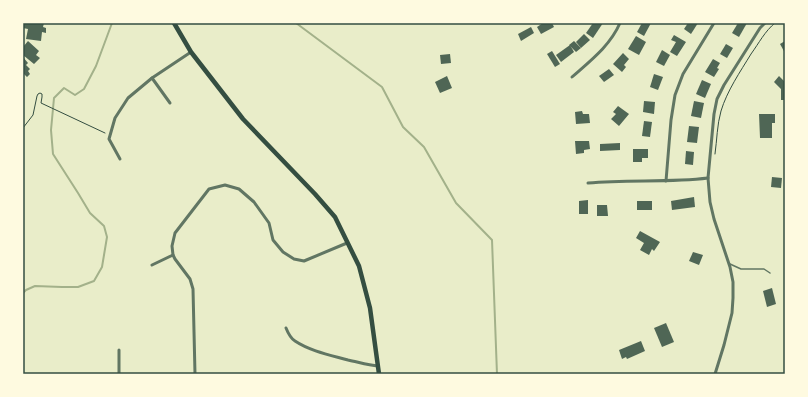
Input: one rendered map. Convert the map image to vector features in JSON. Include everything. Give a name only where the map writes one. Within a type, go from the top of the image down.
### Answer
[{"type":"main road","points":[[174,23],[191,52],[243,119],[335,217],[358,266],[370,308],[379,374]]},
{"type":"street","points":[[572,77],[607,45],[616,33],[620,23]]},
{"type":"street","points":[[666,181],[671,120],[675,96],[683,74],[714,23]]},
{"type":"street","points":[[716,374],[732,313],[733,282],[729,263],[714,219],[710,202],[708,178],[714,114],[717,100],[724,85],[760,28],[766,23]]},
{"type":"street","points":[[120,159],[109,139],[115,118],[128,98],[152,78],[191,52]]},
{"type":"street","points":[[152,78],[170,103]]},
{"type":"street","points":[[588,183],[610,181],[695,180],[708,178]]},
{"type":"street","points":[[195,374],[193,289],[190,279],[177,263],[173,255],[172,246],[175,233],[209,189],[225,185],[239,189],[254,202],[269,223],[274,240],[283,252],[294,259],[304,261],[347,243]]},
{"type":"street","points":[[152,265],[173,255]]},
{"type":"street","points":[[286,328],[289,335],[294,340],[316,351],[378,366]]},
{"type":"street","points":[[119,350],[119,374]]},
{"type":"lane","points":[[729,263],[738,268],[764,269],[770,273]]},
{"type":"path","points":[[715,154],[719,121],[724,101],[736,78],[764,34],[775,23]]},
{"type":"path","points":[[23,128],[33,115],[38,94],[40,93],[42,94],[41,103],[110,135]]},
{"type":"building","points":[[23,23],[44,23],[43,27],[46,28],[46,33],[42,32],[41,41],[26,39],[28,29],[23,28]]},
{"type":"building","points":[[543,23],[552,23],[554,27],[541,34],[537,27]]},
{"type":"building","points":[[593,23],[603,23],[593,38],[586,33]]},
{"type":"building","points":[[642,23],[651,23],[644,36],[637,32]]},
{"type":"building","points":[[688,23],[698,23],[691,34],[684,29]]},
{"type":"building","points":[[738,23],[747,23],[739,37],[732,33]]},
{"type":"building","points":[[531,27],[534,33],[521,41],[518,34]]},
{"type":"building","points":[[584,34],[590,40],[581,48],[576,42]]},
{"type":"building","points":[[674,35],[686,42],[677,56],[670,52],[676,42],[671,40]]},
{"type":"building","points":[[636,36],[646,42],[639,55],[628,49]]},
{"type":"building","points":[[28,41],[39,51],[36,55],[40,58],[34,64],[23,55],[23,47]]},
{"type":"building","points":[[574,41],[581,48],[576,52],[569,45]]},
{"type":"building","points":[[785,41],[785,53],[780,44]]},
{"type":"building","points":[[726,44],[733,48],[727,58],[720,54]]},
{"type":"building","points":[[570,45],[574,52],[561,62],[556,55]]},
{"type":"building","points":[[662,50],[670,55],[664,66],[656,62]]},
{"type":"building","points":[[552,51],[560,64],[555,67],[547,54]]},
{"type":"building","points":[[623,53],[629,59],[624,65],[626,67],[622,72],[613,64]]},
{"type":"building","points":[[450,54],[451,63],[441,64],[440,55]]},
{"type":"building","points":[[23,57],[28,63],[26,65],[30,69],[28,71],[30,74],[27,77],[24,74],[23,75]]},
{"type":"building","points":[[713,59],[720,63],[717,68],[719,69],[714,77],[705,72]]},
{"type":"building","points":[[609,69],[614,75],[604,82],[599,76]]},
{"type":"building","points":[[654,74],[663,77],[658,90],[650,87]]},
{"type":"building","points":[[447,76],[452,88],[440,93],[435,82]]},
{"type":"building","points":[[779,76],[785,82],[785,100],[781,100],[781,89],[774,82]]},
{"type":"building","points":[[702,80],[711,84],[705,98],[696,94]]},
{"type":"building","points":[[644,101],[655,102],[654,114],[643,112]]},
{"type":"building","points":[[694,101],[704,103],[701,118],[691,116]]},
{"type":"building","points":[[618,106],[629,114],[619,126],[611,119],[616,114],[613,112]]},
{"type":"building","points":[[582,111],[583,114],[589,114],[590,123],[576,124],[575,112]]},
{"type":"building","points":[[759,114],[775,114],[775,123],[772,123],[772,138],[760,138]]},
{"type":"building","points":[[644,121],[652,122],[650,137],[642,136]]},
{"type":"building","points":[[689,126],[699,127],[697,143],[687,142]]},
{"type":"building","points":[[575,141],[589,141],[590,149],[584,150],[584,153],[576,154]]},
{"type":"building","points":[[620,143],[620,150],[600,151],[600,144]]},
{"type":"building","points":[[633,149],[648,149],[648,158],[642,158],[642,162],[633,162]]},
{"type":"building","points":[[686,151],[694,152],[693,165],[685,164]]},
{"type":"building","points":[[772,177],[782,178],[781,188],[771,187]]},
{"type":"building","points":[[694,197],[695,207],[672,210],[671,201]]},
{"type":"building","points":[[588,200],[588,214],[579,214],[579,201]]},
{"type":"building","points":[[637,201],[652,201],[652,210],[637,210]]},
{"type":"building","points":[[597,205],[607,205],[608,216],[597,216]]},
{"type":"building","points":[[640,231],[660,242],[654,251],[652,249],[649,255],[640,250],[644,243],[636,238]]},
{"type":"building","points":[[693,252],[703,255],[699,265],[689,261]]},
{"type":"building","points":[[772,288],[776,304],[767,307],[763,291]]},
{"type":"building","points":[[666,323],[674,342],[662,347],[654,328]]},
{"type":"building","points":[[641,341],[645,351],[627,359],[626,357],[622,359],[619,350]]},
{"type":"waterway","points":[[23,293],[35,286],[78,287],[94,281],[102,267],[107,237],[104,226],[90,213],[53,154],[51,130],[54,98],[64,88],[75,95],[84,89],[96,66],[112,23]]},
{"type":"waterway","points":[[296,23],[382,87],[403,127],[424,147],[456,203],[492,240],[497,374]]}]
